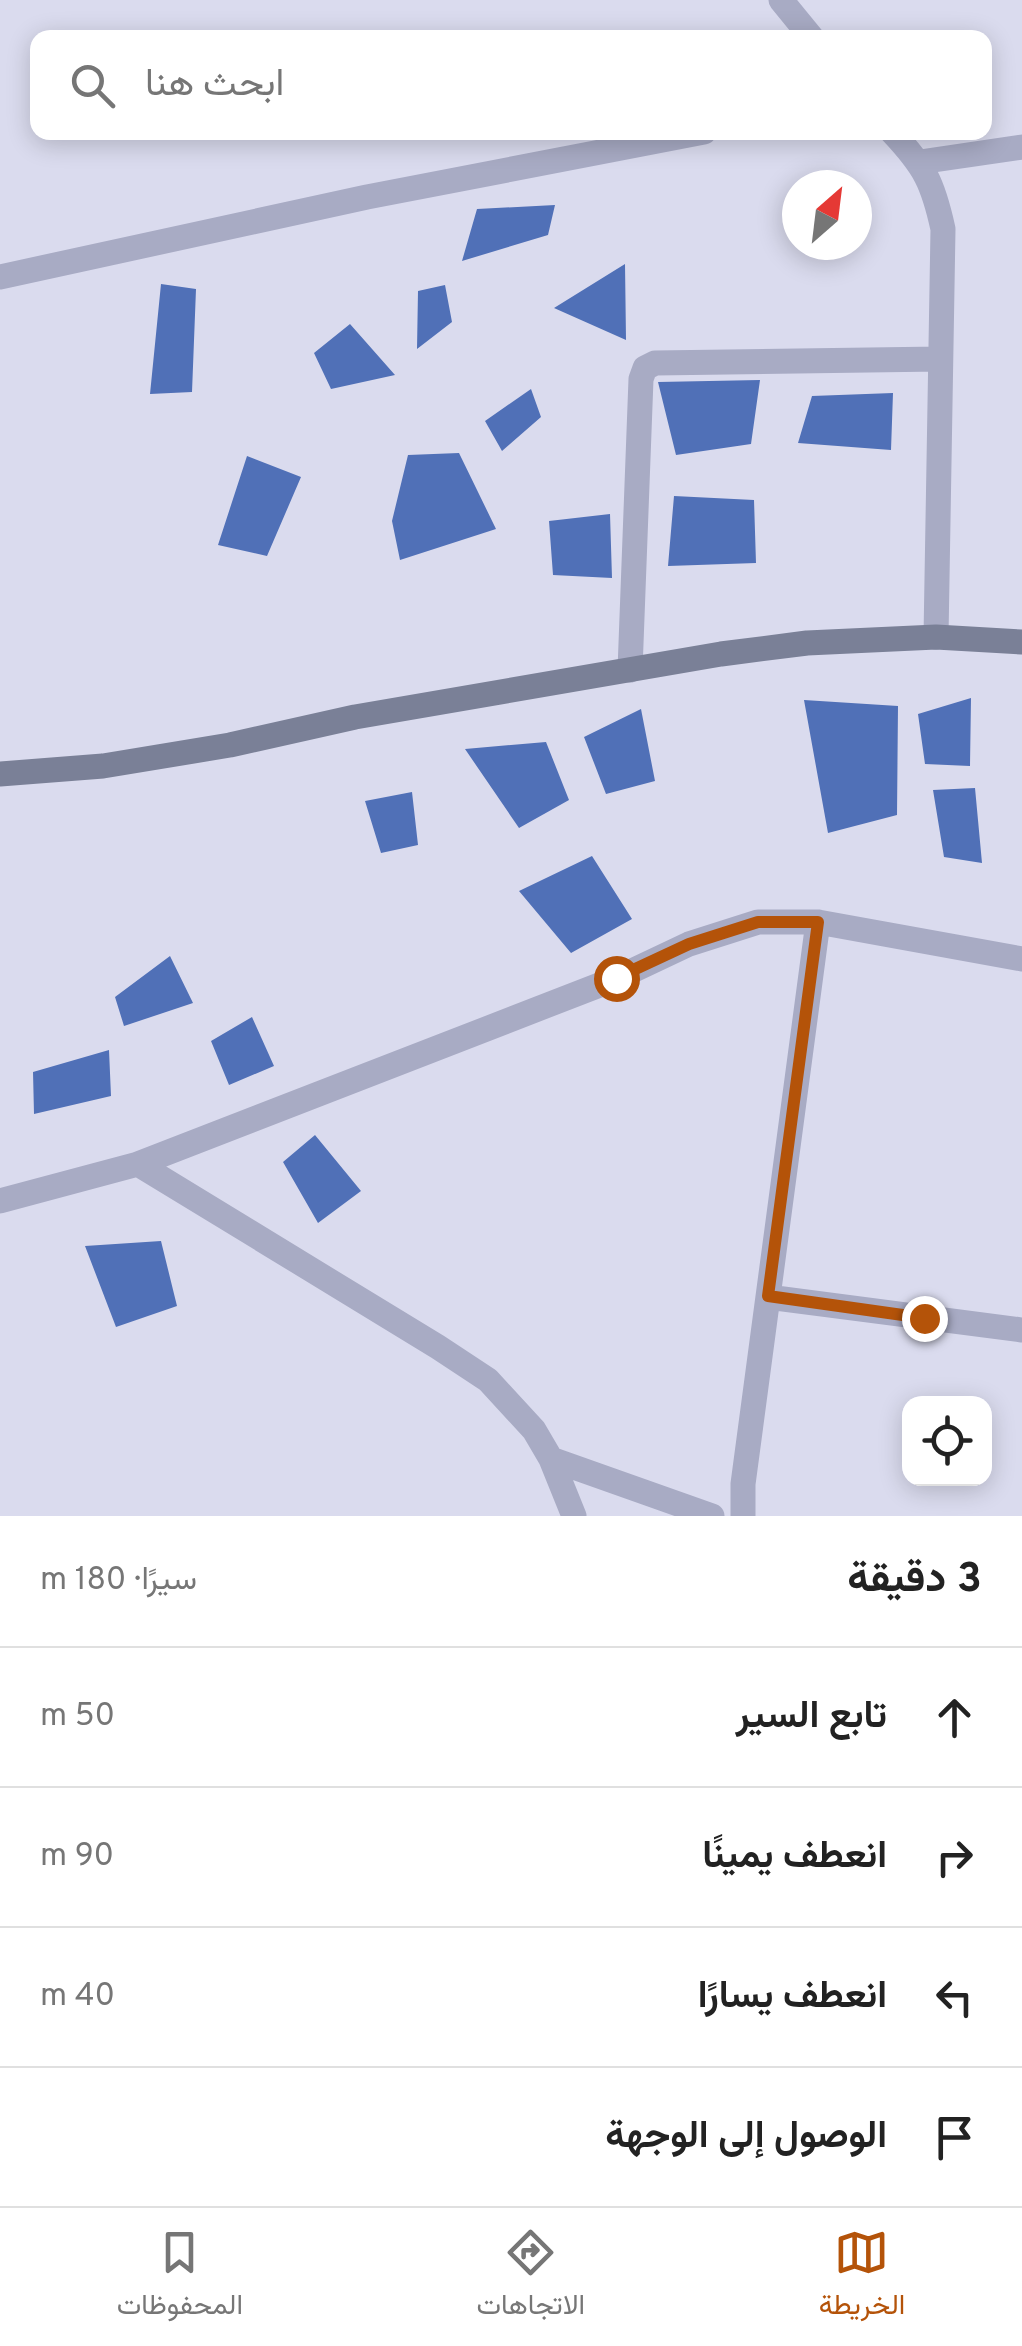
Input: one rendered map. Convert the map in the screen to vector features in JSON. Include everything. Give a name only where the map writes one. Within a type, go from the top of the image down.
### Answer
[{"type":"main road","points":[[0,774],[103,766],[230,745],[355,717],[807,644],[936,637],[1022,642]]},
{"type":"street","points":[[780,0],[805,30]]},
{"type":"street","points":[[0,276],[367,197],[663,140]]},
{"type":"street","points":[[899,140],[920,162],[936,195],[943,229],[936,637]]},
{"type":"street","points":[[920,162],[1022,147]]},
{"type":"street","points":[[630,670],[641,379],[645,368],[655,363],[940,359]]},
{"type":"street","points":[[0,1202],[138,1164],[616,978],[689,944],[758,922],[818,922],[1022,959]]},
{"type":"street","points":[[743,1516],[743,1484],[818,922]]},
{"type":"street","points":[[138,1164],[488,1380],[523,1416],[550,1459],[574,1516]]},
{"type":"street","points":[[768,1296],[1022,1330]]},
{"type":"street","points":[[550,1459],[712,1516]]},
{"type":"building","points":[[555,205],[548,235],[462,261],[477,209]]},
{"type":"building","points":[[625,264],[626,340],[554,308]]},
{"type":"building","points":[[161,284],[196,289],[192,392],[150,394]]},
{"type":"building","points":[[445,285],[452,322],[417,349],[418,291]]},
{"type":"building","points":[[350,324],[395,375],[331,389],[314,353]]},
{"type":"building","points":[[760,380],[751,444],[676,455],[658,382]]},
{"type":"building","points":[[531,389],[541,417],[502,451],[485,421]]},
{"type":"building","points":[[893,393],[891,450],[798,443],[812,396]]},
{"type":"building","points":[[459,453],[496,529],[400,560],[392,521],[408,455]]},
{"type":"building","points":[[247,456],[301,477],[267,556],[218,545]]},
{"type":"building","points":[[674,496],[754,500],[756,563],[668,566]]},
{"type":"building","points":[[610,514],[612,578],[553,575],[549,521]]},
{"type":"building","points":[[971,698],[970,766],[925,764],[918,714]]},
{"type":"building","points":[[804,700],[898,706],[897,815],[828,833]]},
{"type":"building","points":[[641,709],[655,781],[606,794],[584,737]]},
{"type":"building","points":[[546,742],[569,800],[519,828],[465,749]]},
{"type":"building","points":[[975,788],[982,863],[944,857],[933,790]]},
{"type":"building","points":[[412,792],[418,845],[381,853],[365,801]]},
{"type":"building","points":[[592,856],[632,919],[571,953],[519,891]]},
{"type":"building","points":[[170,956],[193,1003],[124,1026],[115,997]]},
{"type":"building","points":[[252,1017],[274,1066],[229,1085],[211,1041]]},
{"type":"building","points":[[109,1050],[111,1096],[34,1114],[33,1072]]},
{"type":"building","points":[[315,1135],[361,1191],[318,1223],[283,1162]]},
{"type":"building","points":[[161,1241],[177,1306],[116,1327],[85,1246]]},
{"type":"route","points":[[616,978],[689,944],[758,922],[818,922],[768,1296],[924,1318]]}]
